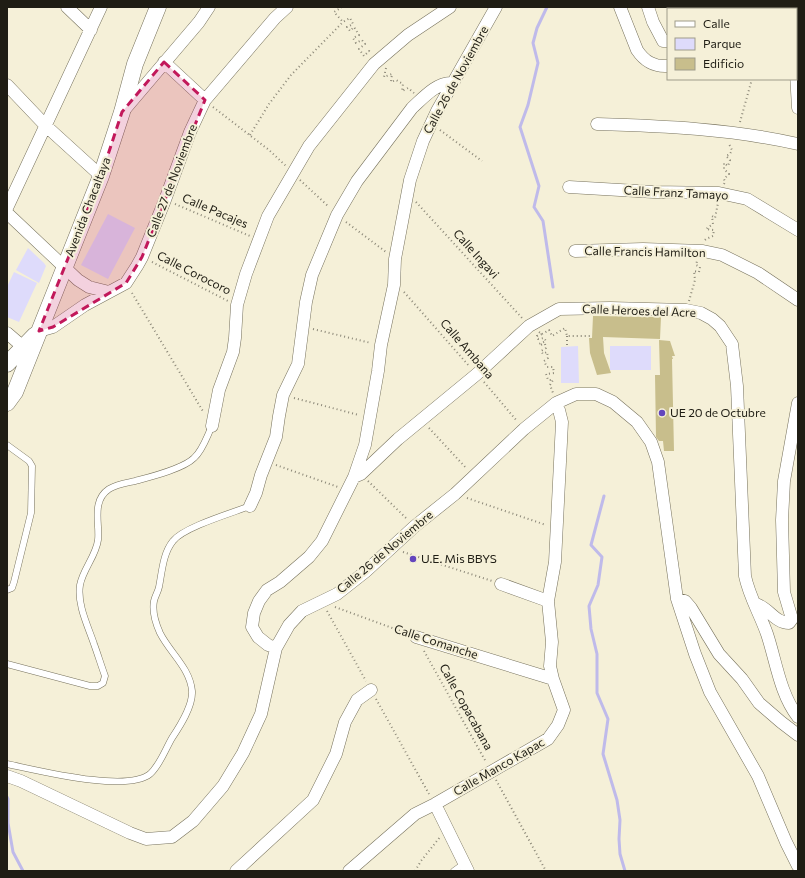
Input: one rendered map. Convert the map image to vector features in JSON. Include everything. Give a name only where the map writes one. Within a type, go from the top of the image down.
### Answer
[{"type":"street","points":[[67,7],[91,30]]},
{"type":"street","points":[[7,208],[101,7]]},
{"type":"street","name":"Avenida Chacaltaya","points":[[40,332],[101,176],[122,112],[135,64],[158,7]]},
{"type":"street","points":[[122,112],[199,22],[209,7]]},
{"type":"street","name":"Calle 27 de Noviembre","points":[[40,332],[53,327],[85,305],[126,283],[142,257],[190,132],[204,100],[275,18],[287,7]]},
{"type":"street","points":[[212,426],[219,390],[233,352],[237,305],[246,274],[268,216],[309,146],[349,93],[377,60],[408,34],[450,7]]},
{"type":"street","name":"Calle 26 de Noviembre","points":[[496,7],[470,55],[452,83],[431,123],[416,161],[407,196],[395,259],[394,285],[381,345],[378,371],[358,475],[348,490],[322,541],[309,557],[280,582],[267,590],[259,601],[254,613],[252,626],[258,637],[268,645],[276,648],[289,625],[302,611],[337,594],[392,549],[414,526],[454,494],[524,429],[556,403],[576,394],[596,394],[613,402],[637,422],[651,442],[658,462],[677,599],[695,654],[710,692],[758,776],[786,842],[798,866]]},
{"type":"street","points":[[620,7],[637,50],[641,56],[652,64],[667,66]]},
{"type":"street","points":[[648,7],[653,22],[663,41],[667,41]]},
{"type":"street","points":[[164,62],[204,100]]},
{"type":"street","points":[[796,80],[798,108]]},
{"type":"street","points":[[250,506],[276,437],[283,395],[298,364],[302,326],[312,275],[337,215],[357,181],[412,108],[422,98],[439,86],[446,83],[452,83]]},
{"type":"street","points":[[7,85],[46,126],[101,176]]},
{"type":"street","points":[[597,124],[654,126],[737,132],[769,137],[798,144]]},
{"type":"street","name":"Calle Franz Tamayo","points":[[569,187],[654,192],[719,193],[747,199],[798,230]]},
{"type":"street","points":[[7,213],[64,268],[89,287],[109,292]]},
{"type":"street","name":"Calle Francis Hamilton","points":[[575,251],[643,249],[704,251],[722,255],[758,273],[798,300]]},
{"type":"street","name":"Calle Heroes del Acre","points":[[358,475],[476,374],[529,326],[559,309],[610,308],[686,310],[701,313],[712,319],[720,326],[732,344],[735,358],[738,393],[745,576],[747,587],[756,604],[767,634],[783,687],[790,704],[798,717]]},
{"type":"street","points":[[7,403],[15,392],[27,351],[40,332]]},
{"type":"street","points":[[7,333],[27,351]]},
{"type":"street","points":[[7,364],[27,351]]},
{"type":"street","name":"Calle Manco Kapac","points":[[349,871],[415,814],[548,739],[558,725],[564,710],[553,679],[550,662],[552,642],[549,626],[548,601],[555,562],[562,422],[556,403]]},
{"type":"street","points":[[756,604],[762,606],[783,623],[789,623],[792,619],[784,592],[782,520],[784,481],[798,403]]},
{"type":"street","points":[[501,584],[548,601]]},
{"type":"street","points":[[677,599],[685,601],[691,608],[719,654],[742,679],[759,703],[798,735]]},
{"type":"street","name":"Calle Comanche","points":[[416,637],[553,679]]},
{"type":"street","points":[[7,776],[21,780],[130,833],[146,839],[172,837],[193,822],[223,786],[243,753],[262,714],[276,648]]},
{"type":"street","points":[[236,871],[313,800],[336,754],[345,722],[357,700],[371,690]]},
{"type":"street","points":[[434,804],[466,867]]},
{"type":"street","points":[[786,842],[789,841],[798,845]]},
{"type":"lane","points":[[7,664],[90,686],[98,686],[103,683],[105,676],[80,601],[80,585],[98,540],[96,513],[100,502],[104,493],[110,488],[161,473],[187,463],[195,458],[212,426]]},
{"type":"lane","points":[[7,445],[29,461],[32,466],[32,495],[31,513],[14,582],[12,588],[7,590]]},
{"type":"lane","points":[[7,764],[77,778],[115,782],[137,780],[149,775],[158,765],[182,722],[190,702],[192,692],[188,676],[160,634],[154,615],[154,603],[165,556],[172,541],[183,532],[250,506]]},
{"type":"lane","points":[[454,871],[466,867]]},
{"type":"path","points":[[342,7],[334,12],[343,22]]},
{"type":"path","points":[[250,135],[269,104],[291,75],[343,22],[350,18],[353,24],[347,27],[350,31],[354,27],[359,35],[353,38],[356,43],[362,40],[365,44],[359,49],[364,56],[369,51],[377,60],[375,70],[382,71],[386,66],[384,77],[392,74],[391,82],[396,80],[403,84],[402,90],[408,88],[422,98]]},
{"type":"path","points":[[431,123],[482,161]]},
{"type":"path","name":"Calle Ingavi","points":[[407,196],[417,202],[529,326],[542,334]]},
{"type":"path","name":"Calle Pacajes","points":[[165,200],[259,239]]},
{"type":"path","name":"Calle Corocoro","points":[[142,257],[237,305]]},
{"type":"path","points":[[126,283],[212,426]]},
{"type":"path","name":"Calle Ambana","points":[[394,285],[401,289],[524,429]]},
{"type":"path","points":[[302,326],[381,345]]},
{"type":"path","points":[[556,403],[550,385],[553,380],[548,380],[546,374],[554,373],[553,367],[547,367],[544,361],[548,358],[547,352],[543,354],[541,351],[546,348],[545,344],[539,344],[546,341],[544,338],[538,339],[537,336],[549,330],[552,336],[565,328],[567,346]]},
{"type":"path","points":[[567,336],[591,336]]},
{"type":"path","points":[[283,395],[369,418]]},
{"type":"path","points":[[421,420],[473,476]]},
{"type":"path","points":[[267,462],[348,490]]},
{"type":"path","points":[[358,475],[414,526]]},
{"type":"path","points":[[454,494],[557,528]]},
{"type":"path","points":[[392,549],[501,584]]},
{"type":"path","points":[[321,602],[434,804]]},
{"type":"path","name":"Calle Comanche","points":[[321,602],[416,637]]},
{"type":"path","name":"Calle Copacabana","points":[[416,637],[546,871]]},
{"type":"path","points":[[415,871],[447,828]]},
{"type":"highlighted area","points":[[164,62],[205,100],[142,257],[126,283],[53,327],[39,331],[101,176],[122,112]]},
{"type":"green space","points":[[108,214],[135,228],[108,279],[81,265]]},
{"type":"green space","points":[[28,248],[46,266],[39,283],[16,270]]},
{"type":"green space","points":[[14,272],[37,283],[19,322],[7,317],[7,287]]},
{"type":"green space","points":[[578,346],[579,383],[561,383],[561,347]]},
{"type":"green space","points":[[610,346],[651,346],[651,370],[610,370]]},
{"type":"building","points":[[593,316],[661,317],[660,339],[603,337],[604,353],[611,373],[597,375],[590,353],[589,338],[592,338]]},
{"type":"building","points":[[659,340],[670,341],[675,356],[672,356],[674,451],[664,451],[663,441],[659,441],[656,437],[655,375],[660,375]]},
{"type":"waterway","points":[[547,7],[537,28],[533,43],[538,63],[528,105],[520,127],[539,186],[534,207],[543,221],[553,287]]},
{"type":"waterway","points":[[604,496],[591,545],[602,557],[598,585],[589,606],[591,629],[597,654],[597,693],[608,719],[603,754],[617,800],[620,820],[620,854],[625,871]]},
{"type":"waterway","points":[[7,797],[8,823],[13,852],[23,871]]},
{"type":"place","name":"UE 20 de Octubre","points":[[662,413]]},
{"type":"place","name":"U.E. Mis BBYS","points":[[413,559]]}]
